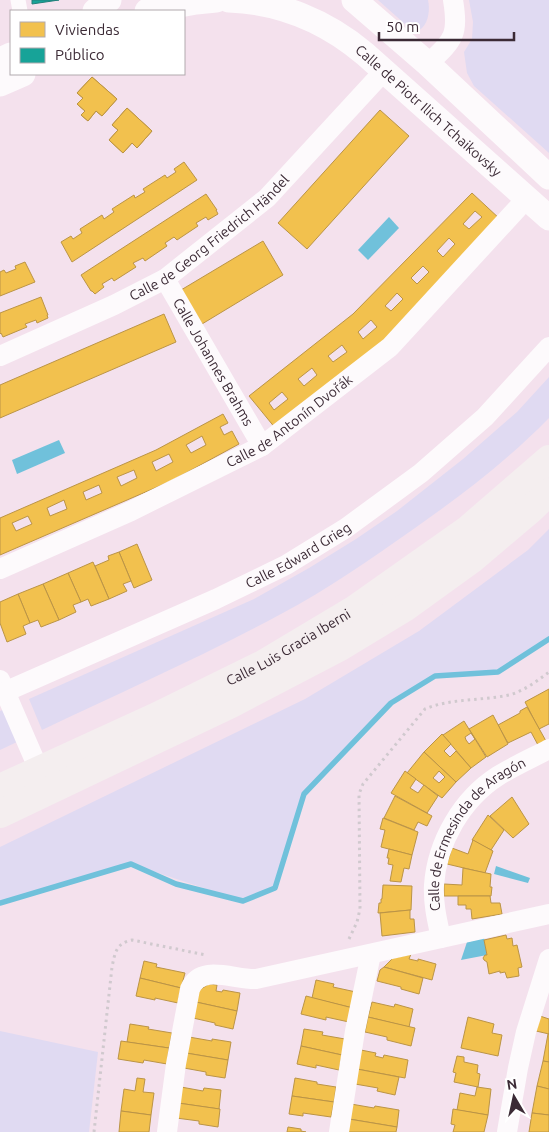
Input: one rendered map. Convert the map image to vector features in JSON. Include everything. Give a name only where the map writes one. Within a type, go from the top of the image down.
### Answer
[{"type":"main road","name":"Calle Luis Gracia Iberni","points":[[0,788],[263,664],[356,609],[467,530],[549,460]]},
{"type":"main road","name":"Calle Luis Gracia Iberni","points":[[0,814],[231,704],[340,647],[406,607],[471,560],[549,492]]},
{"type":"street","points":[[96,10],[109,0]]},
{"type":"street","points":[[152,10],[202,0]]},
{"type":"street","name":"Calle de Piotr Ilich Tchaikovsky","points":[[229,0],[273,6],[319,23],[340,35],[360,49],[549,218]]},
{"type":"street","points":[[354,0],[428,64],[549,177]]},
{"type":"street","points":[[428,64],[448,44],[454,34],[453,0]]},
{"type":"street","name":"Calle de Georg Friedrich Händel","points":[[0,356],[114,305],[165,279],[267,198],[384,71]]},
{"type":"street","points":[[0,84],[21,75]]},
{"type":"street","name":"Calle de Antonín Dvořák","points":[[0,569],[130,511],[262,446],[390,347],[527,198]]},
{"type":"street","name":"Calle Johannes Brahms","points":[[165,279],[262,446]]},
{"type":"street","name":"Calle Edward Grieg","points":[[2,688],[27,683],[216,599],[286,565],[346,528],[420,473],[485,418],[549,347]]},
{"type":"street","points":[[2,688],[39,770]]},
{"type":"street","name":"Calle de Ermesinda de Aragón","points":[[441,938],[437,920],[434,884],[444,843],[452,827],[461,812],[485,786],[498,776],[549,749]]},
{"type":"street","name":"Calle de Ermesinda de Aragón","points":[[166,1132],[190,989],[197,978],[214,974],[256,979],[549,914]]},
{"type":"street","points":[[339,1132],[355,1031],[371,954]]},
{"type":"street","points":[[507,1132],[526,1032],[549,959]]},
{"type":"path","points":[[349,938],[357,922],[360,909],[359,794],[363,784],[425,709],[436,704],[510,695],[528,687],[549,672]]},
{"type":"path","points":[[94,1132],[112,967],[116,950],[125,941],[132,940],[215,957]]},
{"type":"shaded area","points":[[378,0],[428,0],[428,18],[422,28],[415,33]]},
{"type":"shaded area","points":[[469,0],[549,0],[549,153],[474,86],[467,73],[464,52],[472,39],[473,22]]},
{"type":"shaded area","points":[[549,377],[549,418],[485,476],[399,540],[332,584],[281,614],[192,659],[42,730],[29,699],[254,599],[356,539],[397,511],[463,459],[517,412]]},
{"type":"shaded area","points":[[549,529],[549,639],[498,672],[435,676],[391,703],[304,794],[275,888],[243,901],[131,864],[0,903],[0,847],[305,699],[419,631],[528,550]]},
{"type":"shaded area","points":[[5,709],[17,742],[0,750],[0,711]]},
{"type":"shaded area","points":[[0,1031],[98,1052],[89,1132],[0,1132]]},
{"type":"water","points":[[389,217],[399,228],[368,260],[358,250]]},
{"type":"water","points":[[59,440],[65,453],[17,474],[12,460]]},
{"type":"water","points":[[496,866],[530,878],[528,883],[494,874]]},
{"type":"water","points":[[484,938],[487,955],[461,960],[467,942]]},
{"type":"building: Viviendas","points":[[92,77],[117,99],[102,116],[96,111],[88,121],[81,115],[85,111],[77,104],[83,98],[77,93]]},
{"type":"building: Viviendas","points":[[92,77],[117,99],[102,116],[96,111],[88,121],[81,115],[85,111],[77,104],[83,98],[77,93]]},
{"type":"building: Viviendas","points":[[127,108],[152,131],[137,148],[132,143],[123,153],[109,140],[118,130],[112,125]]},
{"type":"building: Viviendas","points":[[127,108],[152,131],[137,148],[132,143],[123,153],[109,140],[118,130],[112,125]]},
{"type":"building: Viviendas","points":[[380,110],[409,136],[307,249],[278,223]]},
{"type":"building: Viviendas","points":[[184,162],[197,180],[72,262],[61,242],[71,236],[73,239],[82,233],[80,229],[102,215],[104,219],[114,212],[112,209],[134,195],[135,198],[145,192],[143,189],[165,175],[167,178],[176,172],[174,169]]},
{"type":"building: Viviendas","points":[[472,193],[501,220],[381,345],[276,429],[249,396],[353,314]],"holes":[[[475,211],[482,217],[469,229],[463,224]],[[449,238],[455,244],[443,257],[437,251]],[[423,266],[429,272],[417,284],[411,278]],[[397,293],[403,299],[391,311],[385,306]],[[371,320],[377,327],[363,339],[358,332]],[[342,345],[347,352],[333,362],[328,356]],[[312,368],[317,375],[304,386],[298,379]],[[282,392],[288,399],[274,410],[269,403]]]},
{"type":"building: Viviendas","points":[[206,194],[218,214],[208,220],[206,217],[196,223],[198,226],[177,240],[174,237],[165,243],[167,246],[145,261],[143,258],[133,263],[136,267],[114,281],[112,278],[102,284],[104,287],[95,294],[91,291],[81,275]]},
{"type":"building: Viviendas","points":[[263,241],[283,275],[202,324],[181,290]]},
{"type":"building: Viviendas","points":[[25,262],[35,282],[0,296],[0,272],[4,270],[6,273],[16,269],[15,266]]},
{"type":"building: Viviendas","points":[[41,297],[48,318],[37,323],[36,320],[25,324],[27,327],[3,337],[0,334],[0,313]]},
{"type":"building: Viviendas","points":[[164,314],[176,342],[0,418],[0,385]]},
{"type":"building: Viviendas","points":[[223,414],[228,423],[220,427],[224,435],[232,431],[239,444],[171,481],[0,555],[0,518],[156,450]],"holes":[[[202,436],[206,445],[191,453],[186,445]],[[169,454],[173,462],[156,471],[152,462]],[[134,470],[137,478],[121,486],[117,477]],[[99,485],[102,493],[86,500],[83,492]],[[64,500],[67,509],[50,516],[47,508]],[[28,516],[32,524],[16,531],[12,523]]]},
{"type":"building: Viviendas","points":[[137,544],[152,580],[134,588],[119,552]]},
{"type":"building: Viviendas","points":[[119,552],[131,581],[123,584],[127,591],[109,599],[95,566],[109,560],[108,556]]},
{"type":"building: Viviendas","points":[[93,562],[109,599],[91,606],[88,599],[81,602],[68,573]]},
{"type":"building: Viviendas","points":[[68,573],[81,602],[73,605],[76,612],[59,620],[43,584]]},
{"type":"building: Viviendas","points":[[43,584],[59,620],[41,627],[38,620],[30,623],[18,594]]},
{"type":"building: Viviendas","points":[[18,594],[30,623],[23,626],[26,634],[7,642],[0,623],[0,602]]},
{"type":"building: Viviendas","points":[[549,689],[549,724],[539,729],[525,702]]},
{"type":"building: Viviendas","points":[[527,707],[546,741],[538,745],[531,732],[508,743],[498,725]]},
{"type":"building: Viviendas","points":[[493,715],[508,744],[487,757],[469,729]]},
{"type":"building: Viviendas","points":[[464,721],[486,757],[471,768],[443,735]],"holes":[[[471,733],[475,739],[469,744],[465,737]]]},
{"type":"building: Viviendas","points":[[442,734],[451,744],[444,751],[450,757],[456,751],[471,768],[456,782],[424,752]]},
{"type":"building: Viviendas","points":[[424,752],[456,782],[442,798],[407,773]],"holes":[[[439,771],[445,777],[439,783],[433,778]]]},
{"type":"building: Viviendas","points":[[405,771],[416,779],[410,788],[418,793],[424,785],[438,796],[427,813],[391,793]]},
{"type":"building: Viviendas","points":[[395,796],[432,816],[427,826],[418,822],[414,830],[384,818]]},
{"type":"building: Viviendas","points":[[512,797],[529,824],[513,838],[490,816]]},
{"type":"building: Viviendas","points":[[488,815],[504,830],[491,850],[472,840]]},
{"type":"building: Viviendas","points":[[383,818],[418,832],[412,855],[381,847],[385,830],[380,829]]},
{"type":"building: Viviendas","points":[[473,840],[493,851],[485,873],[447,864],[452,848],[468,854]]},
{"type":"building: Viviendas","points":[[389,849],[412,855],[409,869],[404,868],[401,882],[390,881],[393,865],[388,864]]},
{"type":"building: Viviendas","points":[[463,868],[491,874],[491,896],[444,896],[444,884],[462,885]]},
{"type":"building: Viviendas","points":[[383,885],[412,886],[411,910],[378,913]]},
{"type":"building: Viviendas","points":[[458,896],[490,896],[491,903],[500,903],[502,914],[472,919],[471,909],[466,909],[466,905],[458,905]]},
{"type":"building: Viviendas","points":[[410,910],[410,919],[414,919],[415,932],[382,936],[380,913]]},
{"type":"building: Viviendas","points":[[506,935],[507,939],[512,938],[513,946],[517,945],[522,967],[518,968],[519,976],[507,978],[505,972],[500,973],[500,971],[489,974],[487,962],[483,958],[487,955],[484,940]]},
{"type":"building: Viviendas","points":[[411,954],[409,959],[418,961],[418,959],[436,964],[432,980],[384,967],[393,958]]},
{"type":"building: Viviendas","points":[[144,961],[157,964],[156,967],[185,973],[181,988],[140,978]]},
{"type":"building: Viviendas","points":[[384,967],[423,978],[419,994],[377,981],[380,970]]},
{"type":"building: Viviendas","points":[[140,978],[181,988],[178,1003],[136,996]]},
{"type":"building: Viviendas","points":[[316,980],[334,984],[333,987],[356,992],[353,1008],[312,998]]},
{"type":"building: Viviendas","points":[[209,984],[217,985],[216,991],[222,992],[223,990],[240,993],[237,1011],[196,1002],[198,991]]},
{"type":"building: Viviendas","points":[[306,996],[353,1008],[349,1022],[326,1017],[326,1020],[301,1014]]},
{"type":"building: Viviendas","points":[[196,1002],[237,1011],[233,1029],[193,1018]]},
{"type":"building: Viviendas","points":[[372,1002],[394,1007],[395,1004],[413,1009],[409,1027],[368,1017]]},
{"type":"building: Viviendas","points":[[540,1016],[549,1019],[549,1034],[536,1031]]},
{"type":"building: Viviendas","points":[[368,1017],[415,1028],[411,1046],[387,1040],[387,1037],[365,1032]]},
{"type":"building: Viviendas","points":[[468,1017],[494,1024],[492,1033],[502,1035],[498,1056],[461,1048]]},
{"type":"building: Viviendas","points":[[130,1024],[172,1033],[169,1048],[127,1042]]},
{"type":"building: Viviendas","points":[[304,1029],[323,1032],[322,1035],[345,1039],[342,1055],[301,1046]]},
{"type":"building: Viviendas","points":[[549,1034],[549,1062],[543,1061]]},
{"type":"building: Viviendas","points":[[189,1037],[231,1042],[228,1060],[186,1053]]},
{"type":"building: Viviendas","points":[[121,1041],[169,1048],[167,1064],[144,1060],[143,1063],[118,1059]]},
{"type":"building: Viviendas","points":[[301,1046],[342,1055],[339,1070],[316,1065],[316,1068],[297,1064]]},
{"type":"building: Viviendas","points":[[361,1050],[376,1053],[375,1056],[383,1058],[384,1055],[408,1060],[405,1078],[357,1069]]},
{"type":"building: Viviendas","points":[[186,1053],[228,1060],[225,1078],[206,1075],[206,1072],[184,1068]]},
{"type":"building: Viviendas","points":[[457,1056],[464,1057],[464,1062],[478,1065],[477,1073],[480,1074],[478,1087],[454,1082],[456,1073],[453,1072]]},
{"type":"building: Viviendas","points":[[543,1061],[549,1062],[549,1089],[537,1086]]},
{"type":"building: Viviendas","points":[[357,1069],[399,1077],[395,1095],[377,1091],[378,1088],[355,1084]]},
{"type":"building: Viviendas","points":[[137,1078],[145,1079],[143,1092],[154,1093],[151,1115],[121,1111],[124,1089],[135,1091]]},
{"type":"building: Viviendas","points":[[295,1078],[336,1087],[334,1102],[292,1096]]},
{"type":"building: Viviendas","points":[[537,1086],[549,1089],[549,1115],[532,1113]]},
{"type":"building: Viviendas","points":[[181,1087],[203,1091],[204,1088],[221,1090],[219,1109],[178,1103]]},
{"type":"building: Viviendas","points":[[477,1087],[491,1089],[488,1115],[457,1110],[460,1093],[475,1096]]},
{"type":"building: Viviendas","points":[[292,1096],[334,1102],[331,1117],[303,1113],[303,1116],[289,1114]]},
{"type":"building: Viviendas","points":[[178,1103],[220,1109],[218,1127],[199,1124],[199,1121],[176,1118]]},
{"type":"building: Viviendas","points":[[351,1104],[399,1110],[397,1127],[349,1119]]},
{"type":"building: Viviendas","points":[[453,1109],[488,1115],[484,1132],[453,1132],[455,1125],[451,1124]]},
{"type":"building: Viviendas","points":[[121,1111],[151,1115],[149,1132],[119,1132]]},
{"type":"building: Viviendas","points":[[532,1113],[549,1115],[549,1132],[529,1132]]},
{"type":"building: Viviendas","points":[[349,1119],[397,1127],[396,1132],[347,1132]]},
{"type":"building: Viviendas","points":[[288,1127],[301,1129],[301,1131],[306,1132],[287,1132]]},
{"type":"building: Público","points":[[32,0],[59,0],[32,4]]},
{"type":"waterway","points":[[0,903],[131,864],[176,884],[243,901],[275,888],[304,794],[391,703],[435,676],[498,672],[549,639]]}]
